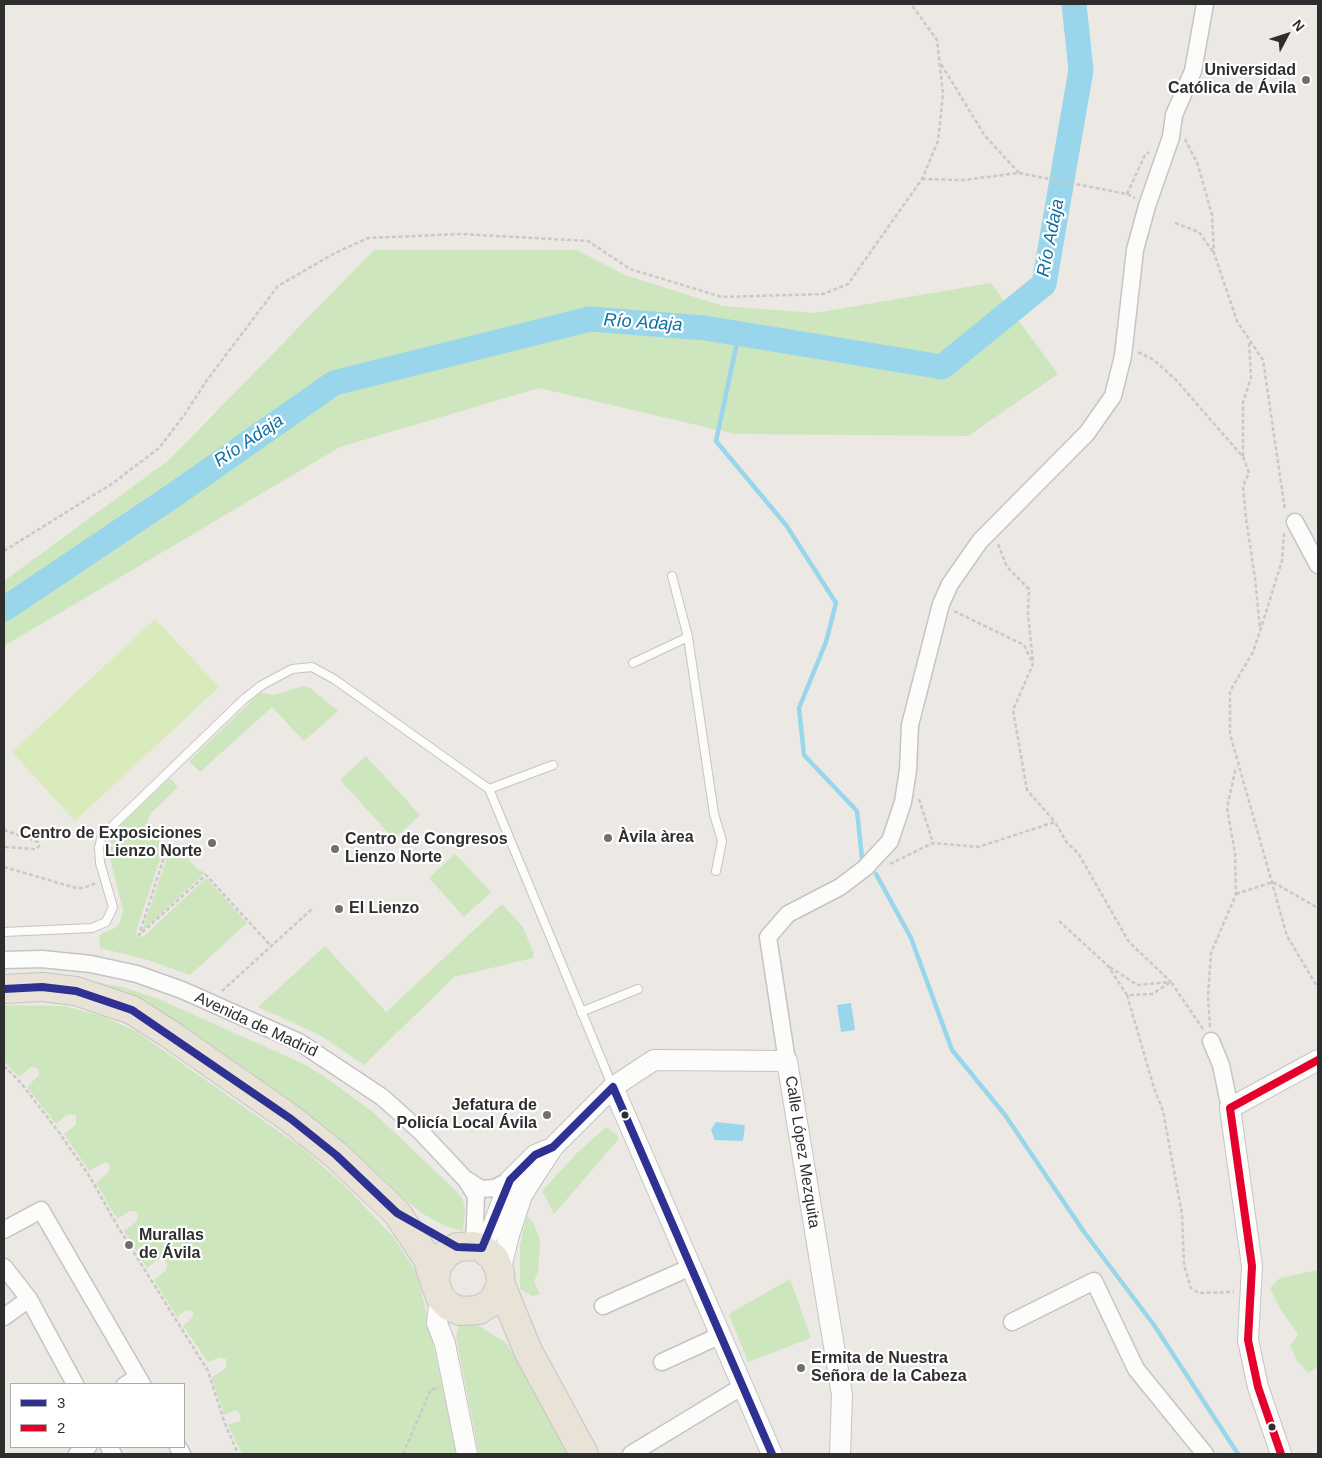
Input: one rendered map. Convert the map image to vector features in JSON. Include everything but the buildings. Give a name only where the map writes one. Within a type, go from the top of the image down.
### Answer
[{"type":"highway","points":[[5,986],[42,987],[76,991],[132,1010],[168,1033],[291,1119],[336,1155],[397,1213],[453,1299],[509,1331],[528,1351]]},
{"type":"highway","points":[[397,1213],[494,1258],[500,1279],[528,1351],[584,1454]]},
{"type":"highway","points":[[453,1299],[438,1265],[446,1254],[471,1247]]},
{"type":"highway","points":[[453,1299],[493,1301],[500,1279]]},
{"type":"street","name":"Calle López Mezquita","points":[[840,1454],[842,1395],[768,937],[788,914],[840,887],[865,868],[890,841],[903,802],[908,770],[910,725],[942,604],[950,584],[980,541],[1087,433],[1113,396],[1123,356],[1135,250],[1147,206],[1171,137],[1174,115],[1194,71],[1205,4]]},
{"type":"street","points":[[1288,520],[1318,565]]},
{"type":"street","name":"Avenida de Madrid","points":[[4,960],[42,959],[91,964],[138,974],[182,990],[299,1042],[382,1097],[421,1132],[466,1180],[476,1196],[471,1247]]},
{"type":"street","points":[[1211,1041],[1221,1064],[1230,1108],[1252,1266],[1248,1340],[1258,1387],[1281,1454]]},
{"type":"street","points":[[500,1279],[522,1195],[553,1147],[612,1087],[654,1060],[787,1061]]},
{"type":"street","points":[[1230,1108],[1318,1060]]},
{"type":"street","points":[[612,1087],[772,1454]]},
{"type":"street","points":[[471,1247],[494,1223],[510,1180],[535,1155],[553,1147]]},
{"type":"street","name":"Avenida de Madrid","points":[[466,1180],[481,1189],[494,1188],[510,1180]]},
{"type":"street","points":[[4,1230],[41,1210],[139,1380]]},
{"type":"street","points":[[4,1267],[29,1299],[74,1383]]},
{"type":"street","points":[[603,1306],[691,1267]]},
{"type":"street","points":[[1012,1322],[1094,1281],[1136,1369],[1205,1454]]},
{"type":"street","points":[[4,1317],[29,1299]]},
{"type":"street","points":[[453,1299],[437,1323],[445,1344],[467,1454]]},
{"type":"street","points":[[662,1362],[721,1335]]},
{"type":"street","points":[[632,1454],[742,1386]]},
{"type":"lane","points":[[672,576],[688,637],[714,814],[722,841],[716,871]]},
{"type":"lane","points":[[633,663],[688,637]]},
{"type":"lane","points":[[4,932],[92,928],[102,925],[109,918],[113,907],[104,878],[99,847],[102,836],[243,700],[262,685],[292,669],[312,666],[334,679],[489,789],[612,1087]]},
{"type":"lane","points":[[489,789],[553,765]]},
{"type":"lane","points":[[581,1012],[638,990]]},
{"type":"path","points":[[4,550],[113,483],[159,448],[185,414],[207,380],[278,286],[333,254],[368,238],[461,234],[588,241],[630,269],[722,297],[823,294],[848,284],[922,179],[938,141],[943,94],[937,40],[911,4]]},
{"type":"path","points":[[939,62],[985,136],[1019,173]]},
{"type":"path","points":[[1174,115],[1198,165],[1212,215],[1214,253],[1237,321],[1263,360],[1288,520],[1282,561],[1253,652],[1230,691],[1230,734],[1237,765],[1273,882],[1287,936],[1318,988]]},
{"type":"path","points":[[922,179],[963,180],[1019,173],[1127,194]]},
{"type":"path","points":[[1175,223],[1189,226],[1199,232],[1214,253]]},
{"type":"path","points":[[1243,458],[1243,402],[1251,378],[1249,339]]},
{"type":"path","points":[[1123,356],[1139,352],[1154,360],[1198,404],[1243,458],[1249,473],[1243,486],[1260,630]]},
{"type":"path","points":[[990,531],[1007,567],[1029,589],[1028,614],[1034,664],[1013,710],[1026,790],[1055,822],[1067,843],[1078,853],[1129,942],[1171,982],[1211,1041]]},
{"type":"path","points":[[942,604],[1024,645],[1034,664]]},
{"type":"path","points":[[1211,1041],[1208,996],[1211,953],[1236,894],[1235,853],[1227,808],[1237,765]]},
{"type":"path","points":[[908,770],[933,842]]},
{"type":"path","points":[[865,868],[886,867],[933,842],[978,847],[1055,822]]},
{"type":"path","points":[[4,830],[38,842],[39,846],[36,849],[4,847]]},
{"type":"path","points":[[99,847],[184,852]]},
{"type":"path","points":[[166,851],[139,935],[206,875],[271,946]]},
{"type":"path","points":[[4,867],[76,888],[91,886],[104,878]]},
{"type":"path","points":[[1236,894],[1273,882],[1318,908]]},
{"type":"path","points":[[220,992],[313,908]]},
{"type":"path","points":[[1059,921],[1108,966],[1137,985],[1171,982]]},
{"type":"path","points":[[1108,966],[1127,995],[1154,1088],[1163,1111],[1182,1214],[1184,1265],[1191,1288],[1199,1293],[1250,1291]]},
{"type":"path","points":[[1127,995],[1152,994],[1171,982]]},
{"type":"path","points":[[4,1066],[58,1131],[90,1177],[118,1227],[208,1371],[224,1421],[238,1454]]},
{"type":"path","points":[[403,1454],[431,1389],[443,1388]]},
{"type":"green space","points":[[374,250],[577,250],[625,275],[723,306],[815,313],[991,283],[1058,374],[968,436],[735,434],[539,388],[340,447],[4,646],[4,581],[169,460]]},
{"type":"green space","points":[[155,619],[219,687],[75,821],[12,752]]},
{"type":"green space","points":[[303,686],[310,688],[338,711],[304,741],[272,707],[200,772],[189,761],[260,693],[274,695]]},
{"type":"green space","points":[[366,756],[420,815],[394,839],[340,780]]},
{"type":"green space","points":[[170,778],[178,787],[151,813],[147,821],[159,840],[160,848],[107,844],[111,834]]},
{"type":"green space","points":[[108,850],[162,853],[136,932],[137,937],[144,936],[206,878],[247,923],[190,975],[148,960],[100,948],[99,935],[115,928],[119,924],[123,911]]},
{"type":"green space","points":[[168,854],[185,855],[196,868],[205,873],[142,931]]},
{"type":"green space","points":[[455,854],[491,892],[464,917],[429,878]]},
{"type":"green space","points":[[502,904],[523,927],[534,954],[533,958],[454,977],[364,1065],[320,1035],[258,1007],[325,946],[386,1012]]},
{"type":"green space","points":[[91,981],[123,987],[156,998],[304,1064],[322,1075],[373,1112],[456,1191],[463,1200],[465,1209],[463,1231],[448,1227],[421,1213],[381,1179],[116,990]]},
{"type":"green space","points":[[4,1005],[65,1006],[105,1017],[137,1032],[301,1147],[346,1187],[394,1238],[418,1275],[457,1454],[242,1454],[228,1425],[240,1421],[241,1415],[236,1410],[224,1415],[212,1377],[226,1368],[226,1359],[220,1357],[208,1362],[183,1326],[193,1317],[193,1311],[186,1310],[177,1317],[154,1280],[166,1270],[167,1263],[163,1259],[158,1259],[147,1268],[124,1231],[136,1222],[138,1214],[135,1211],[130,1211],[117,1219],[96,1183],[108,1173],[110,1165],[105,1162],[89,1171],[64,1134],[76,1125],[76,1116],[67,1115],[56,1124],[27,1087],[39,1075],[38,1068],[31,1067],[19,1077],[4,1061]]},
{"type":"green space","points":[[606,1127],[618,1136],[618,1140],[554,1214],[542,1191],[578,1152]]},
{"type":"green space","points":[[527,1216],[534,1224],[540,1241],[538,1273],[534,1281],[540,1294],[532,1296],[520,1289],[520,1245]]},
{"type":"green space","points":[[1318,1270],[1318,1367],[1308,1373],[1297,1361],[1290,1346],[1298,1334],[1280,1309],[1270,1288],[1280,1278]]},
{"type":"green space","points":[[790,1279],[811,1338],[748,1362],[729,1314]]},
{"type":"green space","points":[[466,1323],[479,1326],[506,1343],[553,1419],[569,1454],[479,1454],[456,1337],[459,1326]]},
{"type":"water","points":[[851,1003],[855,1030],[841,1032],[837,1005]]},
{"type":"water","points":[[716,1122],[745,1125],[743,1141],[715,1140],[711,1130]]},
{"type":"waterway","name":"Río Adaja","points":[[4,609],[174,495],[334,383],[590,319],[705,328],[942,367],[1044,284],[1081,70],[1074,4]]},
{"type":"waterway","points":[[739,333],[716,441],[786,525],[836,603],[826,642],[799,708],[804,755],[857,811],[862,858]]},
{"type":"waterway","points":[[876,874],[911,938],[952,1050],[1005,1115],[1084,1232],[1154,1325],[1238,1454]]},
{"type":"transit line","name":"3","points":[[4,989],[42,987],[76,991],[132,1010],[291,1119],[336,1155],[397,1213],[457,1247],[482,1248],[510,1180],[535,1155],[553,1147],[613,1087],[772,1454]]},
{"type":"transit line","name":"2","points":[[1281,1454],[1258,1387],[1248,1340],[1252,1266],[1230,1108],[1318,1060]]},
{"type":"place","name":"Universidad Católica de Ávila","points":[[1306,80]]},
{"type":"place","name":"Àvila àrea","points":[[608,838]]},
{"type":"place","name":"Centro de Exposiciones Lienzo Norte","points":[[212,843]]},
{"type":"place","name":"Centro de Congresos Lienzo Norte","points":[[335,849]]},
{"type":"place","name":"El Lienzo","points":[[339,909]]},
{"type":"place","name":"Jefatura de Policía Local Ávila","points":[[547,1115]]},
{"type":"place","name":"Murallas de Ávila","points":[[129,1245]]},
{"type":"place","name":"Ermita de Nuestra Señora de la Cabeza","points":[[801,1368]]}]
